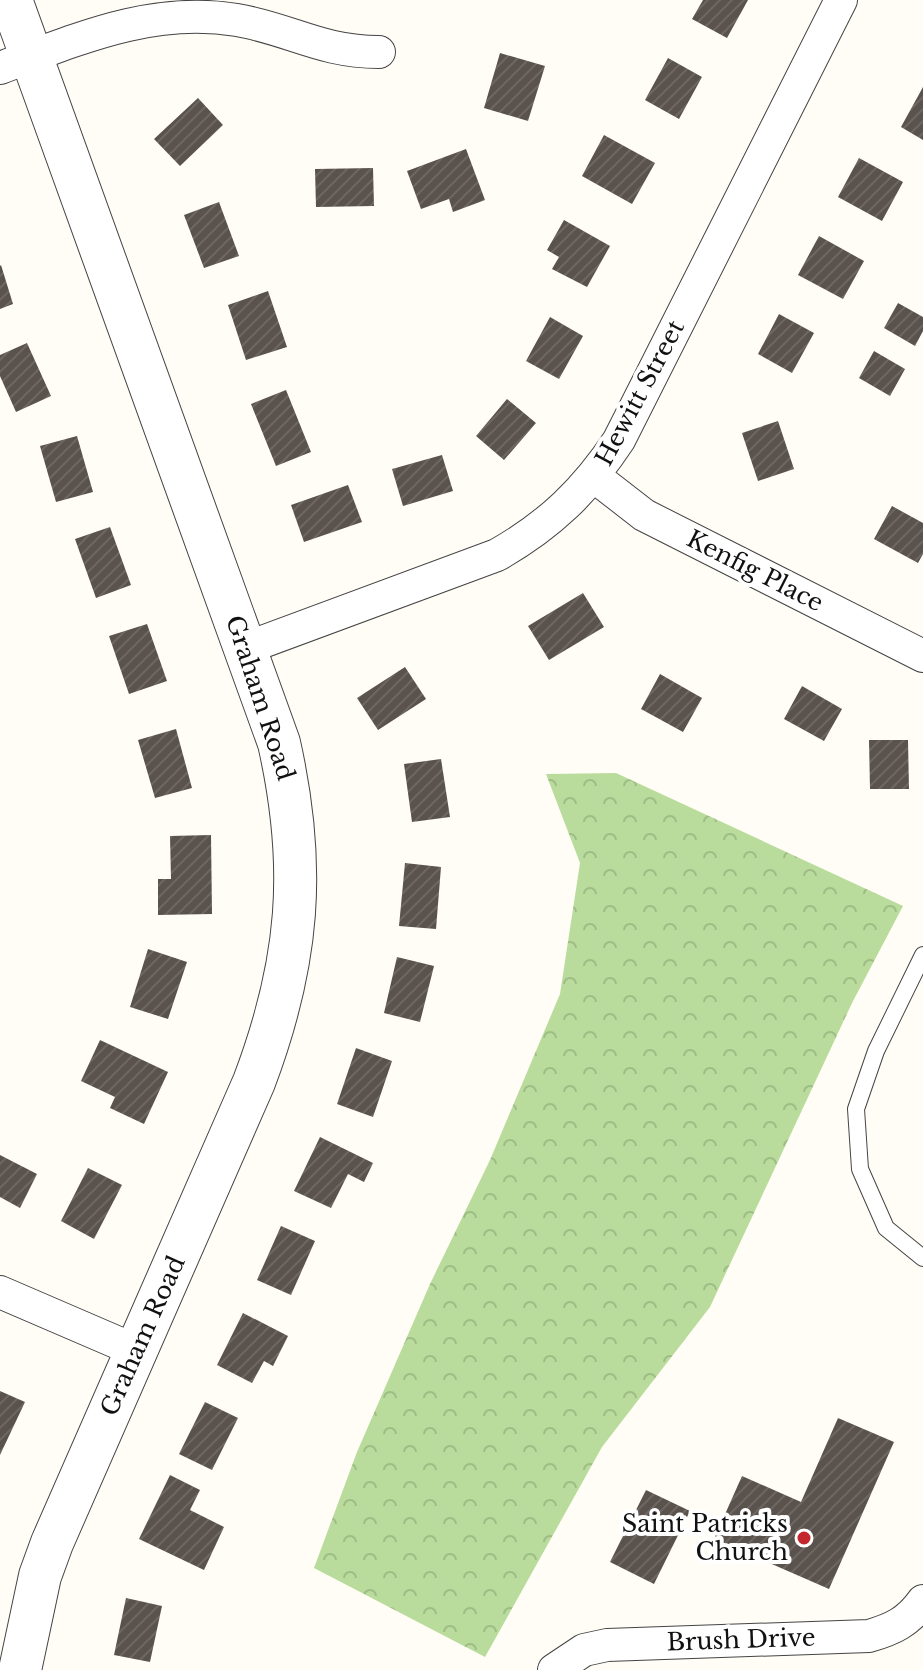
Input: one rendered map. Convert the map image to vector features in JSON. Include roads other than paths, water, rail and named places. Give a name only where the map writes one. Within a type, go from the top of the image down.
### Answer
[{"type":"street","name":"Graham Road","points":[[11,0],[16,62],[246,648],[279,743],[291,796],[297,894],[290,966],[276,1023],[254,1082],[52,1543],[29,1622],[20,1670]]},
{"type":"street","name":"Hewitt Street","points":[[246,648],[497,555],[532,535],[573,501],[595,477],[619,440],[841,0]]},
{"type":"street","points":[[16,62],[106,28],[148,19],[194,16],[237,20],[320,47],[379,52]]},
{"type":"street","name":"Kenfig Place","points":[[595,477],[644,515],[923,656]]},
{"type":"street","points":[[0,1292],[137,1351]]},
{"type":"street","name":"Brush Drive","points":[[554,1670],[584,1650],[607,1645],[869,1636],[893,1629],[911,1617],[923,1601]]},
{"type":"lane","points":[[923,955],[876,1051],[856,1109],[860,1169],[886,1228],[923,1258]]},
{"type":"place","name":"Saint Patricks Church","points":[[804,1538]]}]
